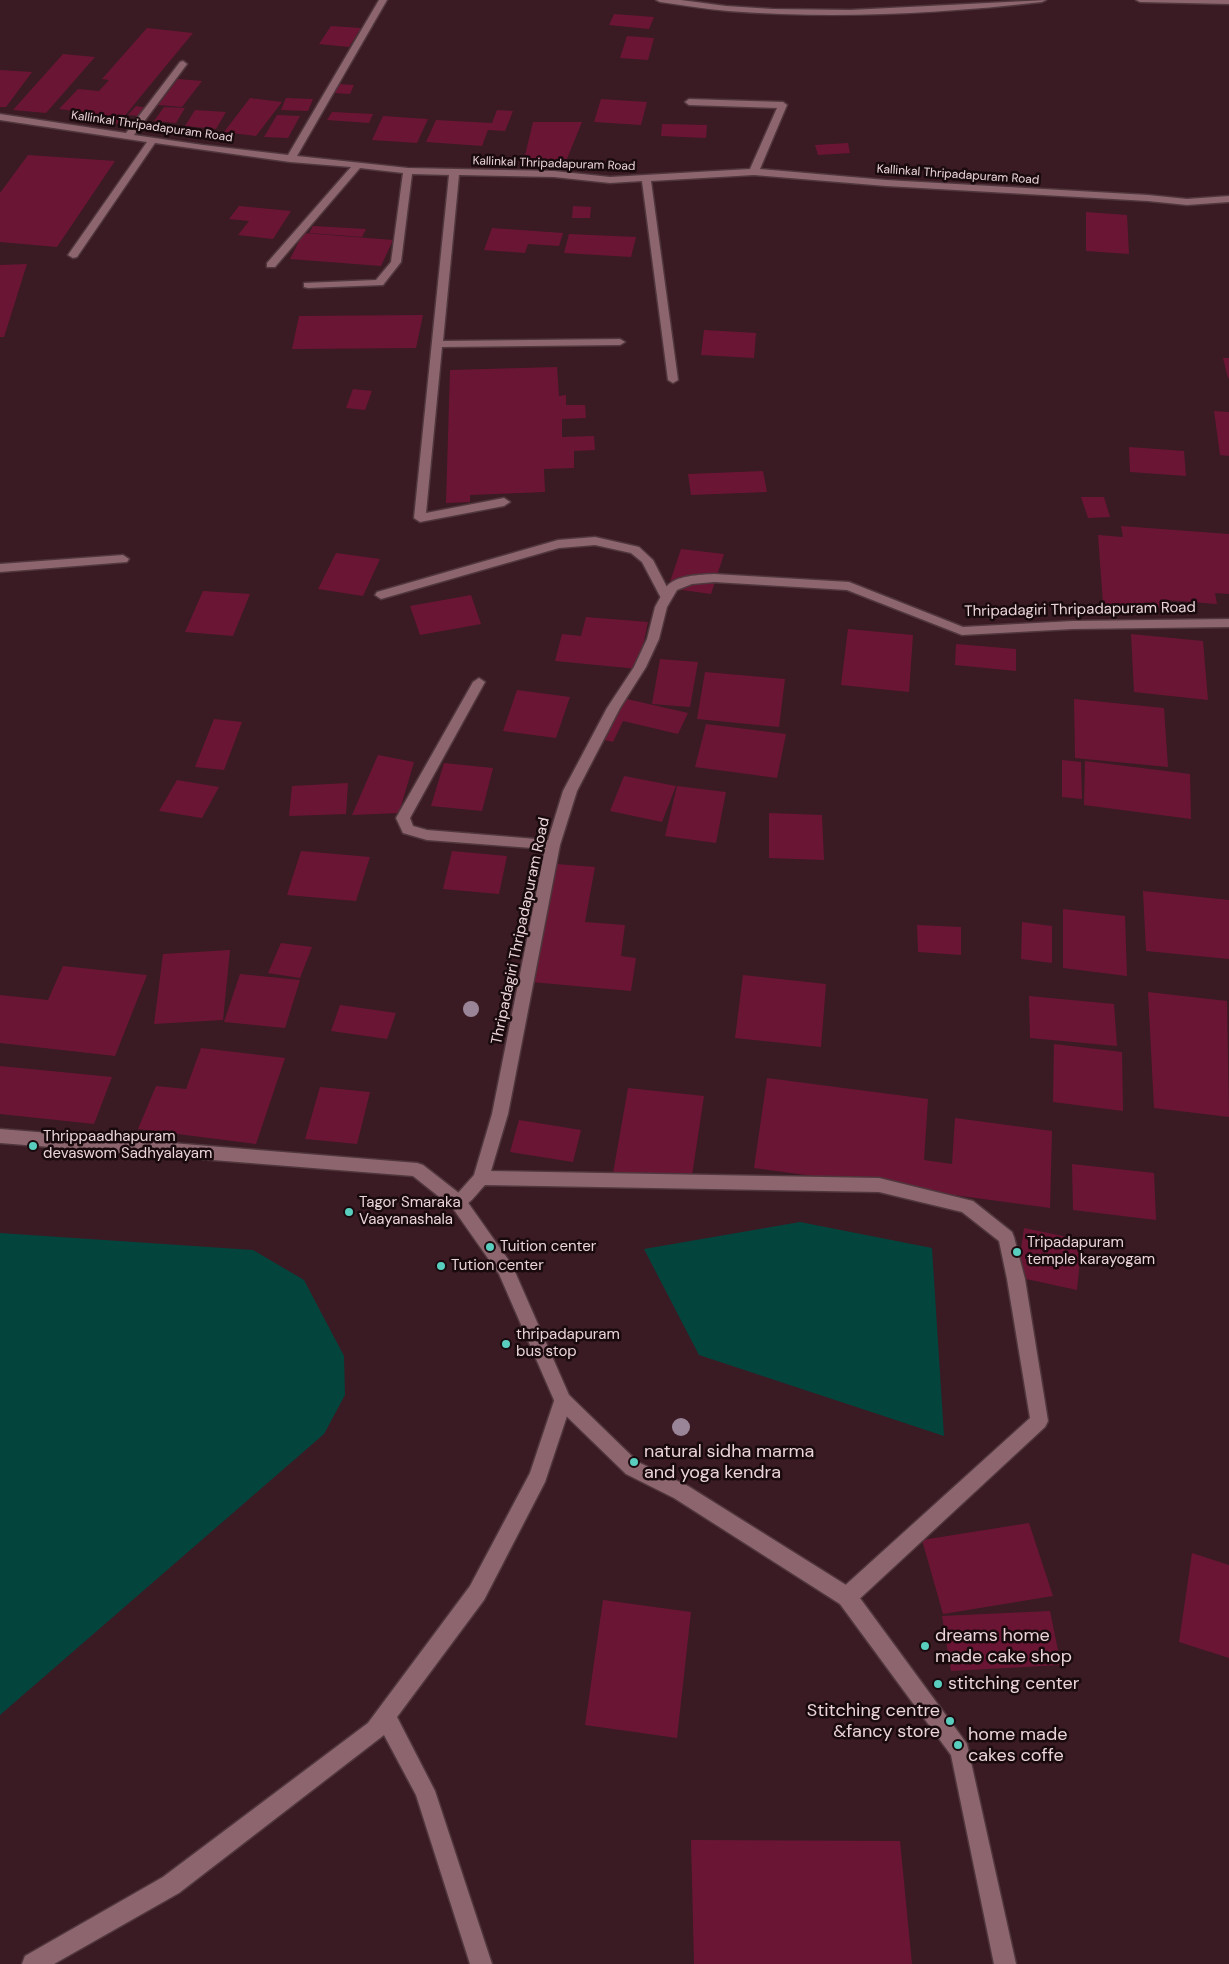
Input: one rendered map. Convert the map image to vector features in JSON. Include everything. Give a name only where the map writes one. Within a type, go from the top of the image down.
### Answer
[{"type":"street","points":[[290,159],[383,0]]},
{"type":"street","points":[[660,0],[733,9],[855,13],[971,8],[1042,0]]},
{"type":"street","points":[[1140,0],[1229,2]]},
{"type":"street","points":[[128,137],[184,64]]},
{"type":"street","points":[[689,102],[783,105],[754,172]]},
{"type":"street","name":"Kallinkal Thripadapuram Road","points":[[0,117],[152,141],[290,159],[408,171],[554,174],[610,180],[754,172],[886,183],[1148,198],[1187,202],[1228,201]]},
{"type":"street","points":[[73,255],[152,141]]},
{"type":"street","points":[[271,266],[357,166]]},
{"type":"street","points":[[308,285],[379,283],[396,262],[408,171]]},
{"type":"street","points":[[454,173],[420,518],[504,502]]},
{"type":"street","points":[[646,179],[673,380]]},
{"type":"street","points":[[437,344],[620,342]]},
{"type":"street","points":[[381,595],[558,544],[595,541],[635,550],[647,560],[666,598]]},
{"type":"street","points":[[0,568],[123,559]]},
{"type":"street","name":"Thripadagiri Thripadapuram Road","points":[[458,1202],[481,1178],[500,1114],[553,844],[570,791],[614,708],[640,668],[653,639],[661,607],[672,587],[690,580],[714,578],[849,586],[962,631],[1072,625],[1229,623]]},
{"type":"street","points":[[479,682],[403,818],[408,830],[427,835],[553,844]]},
{"type":"street","points":[[0,1136],[417,1170],[458,1202],[506,1270],[563,1401],[632,1468],[681,1492],[847,1597],[960,1751],[1005,1964]]},
{"type":"street","points":[[481,1178],[879,1185],[967,1206],[1006,1236],[1016,1279],[1039,1421],[847,1597]]},
{"type":"street","points":[[33,1964],[171,1885],[374,1730],[477,1593],[538,1476],[563,1401]]},
{"type":"street","points":[[385,1716],[425,1791],[481,1964]]},
{"type":"shaded area","points":[[800,1222],[932,1248],[944,1436],[699,1355],[644,1249]]},
{"type":"shaded area","points":[[0,1233],[253,1250],[304,1280],[344,1356],[345,1395],[324,1434],[0,1715]]},
{"type":"building","points":[[614,14],[654,17],[649,29],[609,25]]},
{"type":"building","points":[[331,26],[361,28],[349,47],[319,44]]},
{"type":"building","points":[[147,28],[193,33],[118,124],[86,121],[93,113],[59,109],[78,89],[99,91],[109,80],[102,79]]},
{"type":"building","points":[[627,36],[654,38],[648,60],[620,58]]},
{"type":"building","points":[[63,54],[95,57],[46,113],[13,110]]},
{"type":"building","points":[[0,70],[32,72],[6,107],[0,107]]},
{"type":"building","points":[[178,79],[202,81],[182,107],[158,105]]},
{"type":"building","points":[[339,84],[354,85],[350,94],[334,93]]},
{"type":"building","points":[[250,98],[282,102],[256,136],[224,132]]},
{"type":"building","points":[[286,98],[313,99],[308,111],[281,110]]},
{"type":"building","points":[[601,99],[647,102],[641,125],[594,122]]},
{"type":"building","points":[[136,106],[147,108],[141,116],[128,115]]},
{"type":"building","points":[[164,107],[185,108],[176,123],[154,121]]},
{"type":"building","points":[[195,110],[226,112],[216,129],[185,126]]},
{"type":"building","points":[[497,110],[513,111],[505,131],[488,130],[482,146],[426,142],[436,120],[492,123]]},
{"type":"building","points":[[332,112],[373,114],[369,123],[327,120]]},
{"type":"building","points":[[277,115],[300,116],[288,138],[264,137]]},
{"type":"building","points":[[383,116],[428,119],[417,143],[372,140]]},
{"type":"building","points":[[533,122],[582,122],[564,166],[523,164]]},
{"type":"building","points":[[662,124],[707,125],[706,138],[661,136]]},
{"type":"building","points":[[848,143],[850,153],[818,155],[815,145]]},
{"type":"building","points":[[28,155],[115,161],[57,247],[0,242],[0,193]]},
{"type":"building","points":[[239,206],[291,211],[273,239],[238,235],[249,221],[229,219]]},
{"type":"building","points":[[573,206],[591,207],[590,218],[572,218]]},
{"type":"building","points":[[1086,212],[1127,215],[1129,254],[1086,251]]},
{"type":"building","points":[[313,226],[366,229],[362,237],[309,233]]},
{"type":"building","points":[[492,228],[563,233],[559,246],[528,244],[525,253],[484,250]]},
{"type":"building","points":[[303,233],[393,240],[381,266],[290,259]]},
{"type":"building","points":[[569,234],[636,237],[631,257],[564,253]]},
{"type":"building","points":[[27,264],[4,337],[0,337],[0,265]]},
{"type":"building","points":[[423,315],[416,348],[292,349],[299,316]]},
{"type":"building","points":[[704,330],[756,333],[754,358],[701,355]]},
{"type":"building","points":[[1223,358],[1229,358],[1229,378],[1228,378]]},
{"type":"building","points":[[557,367],[559,396],[566,395],[566,405],[585,405],[586,418],[562,419],[562,437],[594,436],[595,450],[574,451],[574,468],[544,469],[545,492],[470,495],[470,502],[446,503],[450,370]]},
{"type":"building","points":[[353,389],[372,391],[365,410],[346,408]]},
{"type":"building","points":[[1214,411],[1229,412],[1229,456],[1220,455]]},
{"type":"building","points":[[1129,447],[1184,451],[1186,476],[1130,472]]},
{"type":"building","points":[[763,471],[767,492],[691,495],[688,474]]},
{"type":"building","points":[[1081,497],[1104,497],[1110,517],[1088,518]]},
{"type":"building","points":[[1121,526],[1229,534],[1229,594],[1215,593],[1217,604],[1165,600],[1166,609],[1103,604],[1098,535],[1123,537]]},
{"type":"building","points":[[681,549],[724,554],[711,594],[668,588]]},
{"type":"building","points":[[336,553],[380,559],[363,596],[318,589]]},
{"type":"building","points":[[203,591],[250,594],[233,636],[185,632]]},
{"type":"building","points":[[471,595],[481,624],[420,635],[410,606]]},
{"type":"building","points":[[586,617],[648,622],[638,669],[555,661],[562,634],[581,636]]},
{"type":"building","points":[[848,629],[913,635],[909,692],[841,685]]},
{"type":"building","points":[[1131,634],[1203,641],[1208,700],[1134,692]]},
{"type":"building","points":[[956,644],[1016,649],[1016,671],[955,665]]},
{"type":"building","points":[[660,659],[698,662],[690,707],[652,704]]},
{"type":"building","points":[[705,672],[785,679],[779,727],[697,719]]},
{"type":"building","points":[[517,690],[570,697],[556,738],[503,731]]},
{"type":"building","points":[[618,697],[688,713],[678,734],[623,721],[613,742],[596,738]]},
{"type":"building","points":[[1074,699],[1164,708],[1168,767],[1075,758]]},
{"type":"building","points":[[214,719],[242,722],[224,770],[195,767]]},
{"type":"building","points":[[706,724],[786,734],[777,778],[695,767]]},
{"type":"building","points":[[378,755],[414,762],[399,813],[352,815]]},
{"type":"building","points":[[1062,760],[1081,762],[1082,799],[1062,797]]},
{"type":"building","points":[[1085,761],[1190,774],[1191,819],[1084,805]]},
{"type":"building","points":[[444,763],[493,768],[482,811],[431,806]]},
{"type":"building","points":[[624,776],[676,786],[662,822],[610,811]]},
{"type":"building","points":[[177,780],[219,787],[202,818],[159,811]]},
{"type":"building","points":[[348,783],[346,814],[289,816],[292,786]]},
{"type":"building","points":[[677,786],[726,792],[716,843],[665,836]]},
{"type":"building","points":[[769,813],[822,815],[824,860],[769,858]]},
{"type":"building","points":[[301,851],[370,857],[356,901],[287,895]]},
{"type":"building","points":[[452,851],[507,856],[499,894],[443,889]]},
{"type":"building","points":[[544,863],[595,867],[585,922],[625,925],[621,956],[636,958],[631,991],[520,981]]},
{"type":"building","points":[[1143,891],[1229,900],[1229,959],[1146,951]]},
{"type":"building","points":[[1063,909],[1125,916],[1127,976],[1063,968]]},
{"type":"building","points":[[1022,922],[1052,926],[1052,963],[1021,959]]},
{"type":"building","points":[[917,925],[961,927],[961,955],[918,952]]},
{"type":"building","points":[[281,943],[312,947],[300,978],[268,973]]},
{"type":"building","points":[[230,950],[223,1020],[154,1024],[163,954]]},
{"type":"building","points":[[63,966],[147,975],[115,1056],[0,1043],[0,995],[48,1000]]},
{"type":"building","points":[[240,974],[300,980],[285,1028],[224,1022]]},
{"type":"building","points":[[743,975],[826,984],[821,1047],[735,1038]]},
{"type":"building","points":[[1148,992],[1227,1001],[1229,1117],[1154,1108]]},
{"type":"building","points":[[1029,996],[1114,1004],[1117,1046],[1030,1038]]},
{"type":"building","points":[[340,1005],[396,1013],[387,1039],[331,1031]]},
{"type":"building","points":[[1054,1044],[1122,1052],[1123,1111],[1053,1102]]},
{"type":"building","points":[[201,1048],[285,1058],[256,1144],[138,1129],[156,1086],[186,1089]]},
{"type":"building","points":[[0,1066],[112,1077],[94,1124],[0,1114]]},
{"type":"building","points":[[767,1078],[928,1099],[924,1160],[952,1164],[955,1118],[1052,1131],[1050,1208],[754,1168]]},
{"type":"building","points":[[320,1087],[370,1092],[357,1144],[305,1139]]},
{"type":"building","points":[[628,1088],[704,1096],[690,1189],[612,1179]]},
{"type":"building","points":[[519,1120],[581,1130],[573,1162],[510,1152]]},
{"type":"building","points":[[1072,1164],[1154,1173],[1156,1220],[1073,1210]]},
{"type":"building","points":[[1024,1228],[1082,1240],[1077,1290],[1017,1277]]},
{"type":"building","points":[[1029,1523],[1053,1596],[943,1614],[922,1540]]},
{"type":"building","points":[[1192,1553],[1229,1565],[1229,1658],[1179,1642]]},
{"type":"building","points":[[603,1600],[691,1612],[677,1738],[585,1725]]},
{"type":"building","points":[[1050,1611],[1061,1665],[951,1671],[942,1616]]},
{"type":"building","points":[[691,1840],[900,1841],[912,1964],[694,1964]]},
{"type":"place","name":"Thrippaadhapuram devaswom Sadhyalayam","points":[[33,1146]]},
{"type":"place","name":"Tagor Smaraka Vaayanashala","points":[[349,1212]]},
{"type":"place","name":"Tuition center","points":[[490,1247]]},
{"type":"place","name":"Tripadapuram temple karayogam","points":[[1017,1252]]},
{"type":"place","name":"Tution center","points":[[441,1266]]},
{"type":"place","name":"thripadapuram bus stop","points":[[506,1344]]},
{"type":"place","name":"natural sidha marma and yoga kendra","points":[[634,1462]]},
{"type":"place","name":"dreams home made cake shop","points":[[925,1646]]},
{"type":"place","name":"stitching center","points":[[938,1684]]},
{"type":"place","name":"Stitching centre &fancy store","points":[[950,1721]]},
{"type":"place","name":"home made cakes coffe","points":[[958,1745]]}]
